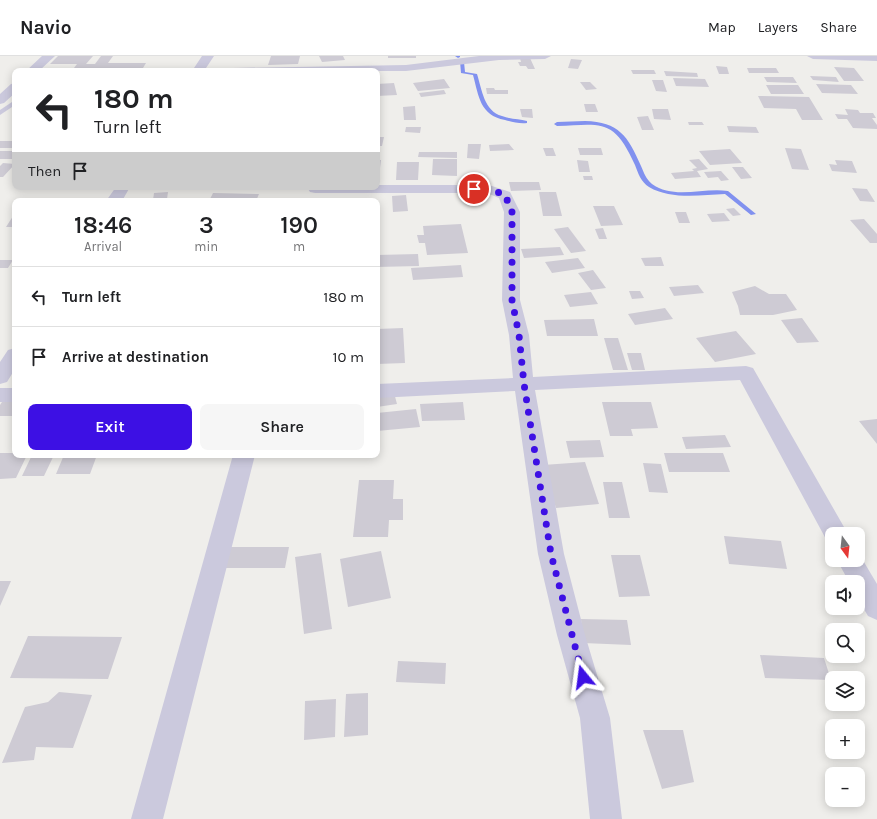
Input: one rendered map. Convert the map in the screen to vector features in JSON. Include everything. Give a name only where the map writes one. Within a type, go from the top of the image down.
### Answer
[{"type":"street","points":[[35,68],[49,56]]},
{"type":"street","points":[[200,68],[208,56]]},
{"type":"street","points":[[380,69],[406,68],[499,57],[545,56]]},
{"type":"street","points":[[813,56],[877,58]]},
{"type":"street","points":[[0,100],[12,90]]},
{"type":"street","points":[[314,192],[489,189],[505,195],[512,212],[512,300],[519,335],[524,384],[551,554],[571,635],[595,718],[606,819]]},
{"type":"street","points":[[0,377],[12,359]]},
{"type":"street","points":[[380,391],[746,373],[832,527]]},
{"type":"street","points":[[0,394],[12,395]]},
{"type":"street","points":[[147,819],[243,458]]},
{"type":"street","points":[[854,567],[877,608]]},
{"type":"lane","points":[[0,113],[12,104]]},
{"type":"building","points":[[58,56],[93,56],[86,64],[95,64],[101,56],[113,56],[108,63],[146,63],[143,68],[74,68],[77,64],[50,64]]},
{"type":"building","points":[[271,56],[300,56],[298,64],[268,65]]},
{"type":"building","points":[[319,56],[343,56],[345,60],[322,62]]},
{"type":"building","points":[[388,56],[416,56],[416,58],[388,58]]},
{"type":"building","points":[[520,58],[530,58],[535,69],[528,69],[526,66],[520,66],[518,62],[521,62]]},
{"type":"building","points":[[571,59],[582,60],[578,69],[568,68]]},
{"type":"building","points":[[716,66],[727,67],[729,74],[719,74]]},
{"type":"building","points":[[834,67],[854,68],[864,81],[844,81]]},
{"type":"building","points":[[747,68],[776,68],[779,73],[749,73]]},
{"type":"building","points":[[631,70],[654,70],[656,74],[633,74]]},
{"type":"building","points":[[664,71],[697,73],[698,77],[666,76]]},
{"type":"building","points":[[810,76],[836,77],[839,82],[813,80]]},
{"type":"building","points":[[764,77],[793,77],[797,83],[767,82]]},
{"type":"building","points":[[673,78],[705,79],[709,87],[676,86]]},
{"type":"building","points":[[444,79],[450,88],[418,91],[413,83]]},
{"type":"building","points":[[652,80],[663,80],[667,92],[656,91]]},
{"type":"building","points":[[580,82],[590,82],[597,89],[586,90]]},
{"type":"building","points":[[394,83],[397,95],[380,96],[380,84]]},
{"type":"building","points":[[816,84],[851,85],[858,94],[822,93]]},
{"type":"building","points":[[766,85],[798,85],[804,94],[771,94]]},
{"type":"building","points":[[486,88],[508,90],[508,94],[487,94]]},
{"type":"building","points":[[444,90],[446,94],[421,97],[419,93]]},
{"type":"building","points":[[758,96],[809,97],[823,120],[802,120],[796,109],[764,108]]},
{"type":"building","points":[[584,104],[595,104],[598,112],[586,112]]},
{"type":"building","points":[[415,106],[416,120],[404,120],[403,107]]},
{"type":"building","points":[[520,109],[532,109],[533,118],[522,117]]},
{"type":"building","points":[[652,109],[668,109],[671,120],[654,119]]},
{"type":"building","points":[[845,109],[858,110],[860,113],[873,113],[876,118],[872,118],[877,125],[877,129],[853,128],[847,119],[838,119],[835,114],[848,115]]},
{"type":"building","points":[[648,116],[654,130],[642,130],[637,117]]},
{"type":"building","points":[[688,122],[702,122],[704,125],[689,125]]},
{"type":"building","points":[[727,126],[756,127],[759,133],[729,132]]},
{"type":"building","points":[[406,127],[421,127],[420,133],[405,132]]},
{"type":"building","points":[[380,137],[384,137],[382,146],[380,146]]},
{"type":"building","points":[[0,141],[12,141],[12,148],[0,148]]},
{"type":"building","points":[[468,144],[481,144],[479,159],[467,158]]},
{"type":"building","points":[[509,144],[514,150],[490,151],[489,145]]},
{"type":"building","points":[[543,148],[553,148],[556,156],[546,156]]},
{"type":"building","points":[[578,148],[601,148],[603,155],[580,155]]},
{"type":"building","points":[[785,148],[801,149],[809,170],[792,169]]},
{"type":"building","points":[[730,149],[742,163],[710,165],[699,151]]},
{"type":"building","points":[[0,151],[12,151],[12,159],[0,159]]},
{"type":"building","points":[[419,152],[457,152],[457,158],[418,157]]},
{"type":"building","points":[[433,159],[457,159],[457,176],[432,175]]},
{"type":"building","points":[[699,159],[708,169],[697,171],[701,177],[675,179],[671,173],[694,171],[692,169],[697,168],[689,160]]},
{"type":"building","points":[[577,160],[588,161],[590,172],[579,172]]},
{"type":"building","points":[[835,160],[852,161],[857,173],[832,171],[829,164],[837,165]]},
{"type":"building","points":[[397,162],[419,162],[418,180],[396,180]]},
{"type":"building","points":[[3,163],[12,164],[12,167],[3,177],[0,177],[0,166]]},
{"type":"building","points":[[732,167],[743,167],[752,178],[741,179]]},
{"type":"building","points":[[721,171],[729,180],[721,181],[718,177],[708,178],[704,172]]},
{"type":"building","points":[[583,176],[592,176],[593,180],[584,180]]},
{"type":"building","points":[[509,182],[539,182],[541,190],[511,191]]},
{"type":"building","points":[[852,188],[867,189],[875,202],[860,201]]},
{"type":"building","points":[[168,192],[167,198],[153,198],[154,193]]},
{"type":"building","points":[[539,192],[556,192],[562,216],[543,216]]},
{"type":"building","points":[[213,193],[259,194],[257,198],[210,198]]},
{"type":"building","points":[[406,195],[408,211],[393,212],[392,196]]},
{"type":"building","points":[[593,206],[614,206],[623,225],[601,226]]},
{"type":"building","points":[[734,208],[741,215],[733,216],[726,209]]},
{"type":"building","points":[[675,212],[686,212],[690,223],[679,223]]},
{"type":"building","points":[[724,213],[730,221],[712,222],[707,214]]},
{"type":"building","points":[[12,218],[12,227],[6,227]]},
{"type":"building","points":[[864,219],[877,234],[877,243],[870,243],[850,220]]},
{"type":"building","points":[[461,224],[468,253],[427,255],[425,243],[419,243],[417,235],[424,235],[423,226]]},
{"type":"building","points":[[568,227],[586,251],[571,253],[554,229]]},
{"type":"building","points":[[603,228],[607,239],[599,239],[595,229]]},
{"type":"building","points":[[560,247],[564,255],[524,258],[521,249]]},
{"type":"building","points":[[418,254],[419,266],[380,267],[380,255]]},
{"type":"building","points":[[661,257],[664,266],[645,266],[641,258]]},
{"type":"building","points":[[578,258],[585,268],[552,273],[545,262]]},
{"type":"building","points":[[0,260],[12,260],[8,268],[0,268]]},
{"type":"building","points":[[461,265],[463,277],[413,280],[411,268]]},
{"type":"building","points":[[593,270],[606,288],[591,290],[578,273]]},
{"type":"building","points":[[698,285],[704,293],[674,296],[669,287]]},
{"type":"building","points":[[755,286],[769,294],[786,294],[797,310],[773,315],[740,315],[732,292]]},
{"type":"building","points":[[629,291],[640,291],[644,298],[632,299]]},
{"type":"building","points":[[591,292],[598,304],[570,307],[564,295]]},
{"type":"building","points":[[665,308],[673,319],[635,325],[628,314]]},
{"type":"building","points":[[802,318],[819,342],[797,343],[781,320]]},
{"type":"building","points":[[594,319],[598,336],[547,336],[544,320]]},
{"type":"building","points":[[403,328],[405,363],[380,364],[380,329]]},
{"type":"building","points":[[736,331],[756,354],[715,362],[696,338]]},
{"type":"building","points":[[604,338],[618,338],[628,370],[613,370]]},
{"type":"building","points":[[627,353],[641,353],[645,370],[632,370]]},
{"type":"building","points":[[393,389],[397,404],[380,407],[380,391]]},
{"type":"building","points":[[4,399],[12,399],[12,416],[0,416],[0,405]]},
{"type":"building","points":[[463,402],[465,420],[422,421],[420,404]]},
{"type":"building","points":[[602,402],[651,402],[658,428],[631,429],[633,436],[610,436]]},
{"type":"building","points":[[416,409],[420,427],[380,431],[380,413]]},
{"type":"building","points":[[877,419],[877,444],[859,421]]},
{"type":"building","points":[[725,435],[731,447],[686,449],[682,437]]},
{"type":"building","points":[[600,440],[604,457],[570,458],[566,441]]},
{"type":"building","points":[[0,453],[12,453],[12,458],[26,458],[16,478],[0,479]]},
{"type":"building","points":[[664,453],[723,453],[730,472],[669,472]]},
{"type":"building","points":[[31,458],[53,458],[44,476],[22,476]]},
{"type":"building","points":[[63,458],[96,458],[90,474],[56,474]]},
{"type":"building","points":[[585,462],[599,504],[556,508],[543,465]]},
{"type":"building","points":[[643,463],[661,464],[668,493],[649,492]]},
{"type":"building","points":[[359,480],[394,480],[393,499],[403,499],[403,520],[389,520],[388,537],[353,537]]},
{"type":"building","points":[[603,482],[622,482],[630,518],[609,518]]},
{"type":"building","points":[[724,536],[781,541],[787,569],[729,564]]},
{"type":"building","points":[[224,547],[289,547],[285,568],[218,568]]},
{"type":"building","points":[[381,551],[391,598],[348,607],[340,559]]},
{"type":"building","points":[[321,553],[332,629],[304,634],[295,557]]},
{"type":"building","points":[[611,555],[640,555],[650,596],[619,597]]},
{"type":"building","points":[[0,581],[11,581],[0,606]]},
{"type":"building","points":[[581,619],[627,620],[631,645],[583,643]]},
{"type":"building","points":[[28,636],[122,637],[108,679],[10,678]]},
{"type":"building","points":[[760,655],[824,658],[828,671],[825,671],[825,680],[765,678]]},
{"type":"building","points":[[398,661],[446,663],[445,684],[396,682]]},
{"type":"building","points":[[59,692],[92,695],[73,748],[36,747],[34,760],[2,763],[25,707],[48,702]]},
{"type":"building","points":[[368,693],[368,735],[344,737],[346,694]]},
{"type":"building","points":[[336,699],[335,737],[304,740],[305,701]]},
{"type":"building","points":[[643,730],[683,730],[694,782],[662,789]]},
{"type":"waterway","points":[[462,62],[463,73],[475,74],[484,105],[488,111],[500,118],[525,122]]},
{"type":"waterway","points":[[557,124],[593,123],[611,127],[626,143],[644,179],[650,185],[659,190],[670,192],[694,194],[726,192],[753,214]]},
{"type":"route","points":[[474,189],[489,189],[505,195],[512,212],[512,300],[519,335],[524,384],[551,554],[583,677]]}]
